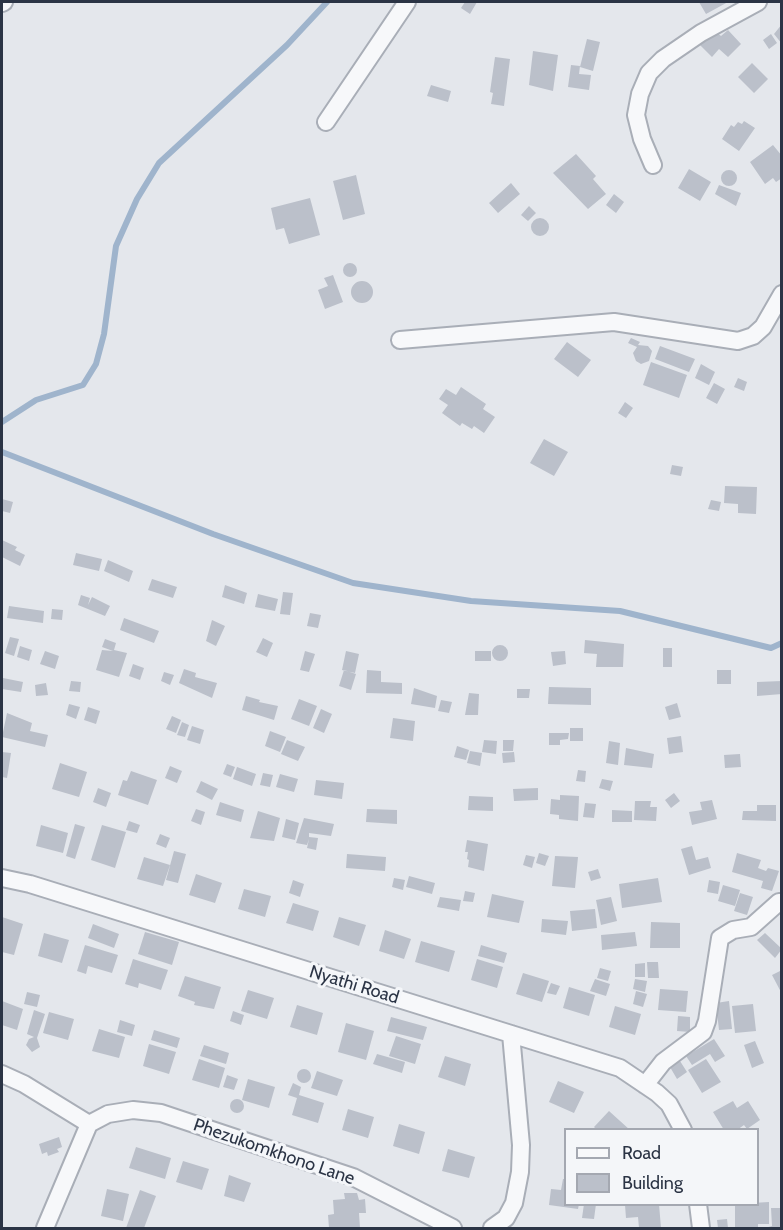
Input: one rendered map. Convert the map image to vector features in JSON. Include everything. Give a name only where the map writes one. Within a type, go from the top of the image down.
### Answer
[{"type":"street","points":[[326,122],[407,2]]},
{"type":"street","points":[[653,165],[642,139],[636,115],[640,94],[649,73],[663,59],[701,33],[758,2]]},
{"type":"street","points":[[400,340],[614,322],[738,340],[753,336],[763,327],[782,294]]},
{"type":"street","name":"Nyathi Road","points":[[2,878],[30,884],[620,1068],[669,1104],[682,1128]]},
{"type":"street","points":[[645,1085],[663,1062],[703,1032],[707,1021],[720,938],[733,930],[751,927],[779,902]]},
{"type":"street","points":[[492,1228],[506,1218],[514,1203],[520,1172],[521,1144],[511,1034]]},
{"type":"street","points":[[2,1074],[24,1084],[89,1124],[45,1228]]},
{"type":"street","name":"Phezukomkhono Lane","points":[[89,1124],[108,1114],[133,1110],[161,1113],[353,1177],[453,1228]]},
{"type":"street","points":[[698,1206],[701,1228]]},
{"type":"building","points":[[465,2],[477,2],[470,14],[461,8]]},
{"type":"building","points":[[699,2],[728,2],[706,14]]},
{"type":"building","points":[[782,24],[782,44],[774,34]]},
{"type":"building","points":[[728,30],[741,44],[728,57],[719,49],[712,57],[700,45],[716,32],[721,36]]},
{"type":"building","points":[[771,34],[777,43],[769,49],[763,40]]},
{"type":"building","points":[[587,39],[600,42],[593,71],[580,67]]},
{"type":"building","points":[[533,51],[558,55],[553,91],[529,85]]},
{"type":"building","points":[[495,57],[510,59],[504,106],[491,104],[493,93],[490,92]]},
{"type":"building","points":[[752,63],[768,79],[754,93],[738,77]]},
{"type":"building","points":[[571,65],[580,66],[579,74],[591,75],[589,90],[568,87]]},
{"type":"building","points":[[431,85],[451,91],[448,102],[427,96]]},
{"type":"building","points":[[744,121],[755,128],[739,151],[722,139],[731,125],[734,127],[738,122],[742,124]]},
{"type":"building","points":[[773,145],[782,156],[782,178],[776,182],[773,178],[765,184],[750,162]]},
{"type":"building","points":[[576,154],[596,176],[593,179],[606,194],[588,209],[553,173]]},
{"type":"building","points":[[689,169],[711,182],[700,201],[678,188]]},
{"type":"building","points":[[729,170],[735,172],[737,178],[735,184],[729,186],[723,184],[721,178],[723,172]]},
{"type":"building","points":[[356,175],[365,214],[343,220],[333,181]]},
{"type":"building","points":[[511,183],[520,194],[498,213],[489,203]]},
{"type":"building","points":[[719,185],[741,193],[736,206],[715,194]]},
{"type":"building","points":[[614,194],[624,202],[616,213],[606,205]]},
{"type":"building","points":[[310,198],[320,235],[289,244],[284,228],[276,230],[271,208]]},
{"type":"building","points":[[529,206],[536,213],[528,221],[521,215]]},
{"type":"building","points":[[540,218],[547,220],[549,227],[547,234],[540,236],[533,234],[531,227],[533,220]]},
{"type":"building","points":[[347,263],[353,263],[357,270],[353,277],[347,277],[343,273],[343,267]]},
{"type":"building","points":[[333,275],[343,302],[325,309],[318,290],[328,286],[324,278]]},
{"type":"building","points":[[358,281],[366,281],[373,288],[373,296],[366,303],[358,303],[351,296],[351,288]]},
{"type":"building","points":[[631,338],[640,342],[638,345],[648,346],[652,351],[649,361],[641,364],[636,361],[633,353],[637,347],[628,343]]},
{"type":"building","points":[[567,342],[591,360],[578,377],[554,359]]},
{"type":"building","points":[[660,346],[695,359],[689,372],[655,359]]},
{"type":"building","points":[[651,362],[687,375],[679,398],[643,385]]},
{"type":"building","points":[[701,364],[715,372],[709,385],[695,378]]},
{"type":"building","points":[[738,378],[747,382],[744,391],[734,387]]},
{"type":"building","points":[[714,383],[725,389],[717,404],[706,398]]},
{"type":"building","points":[[461,387],[486,404],[483,409],[495,417],[484,433],[474,426],[472,429],[462,423],[460,426],[442,413],[448,405],[439,399],[446,389],[456,395]]},
{"type":"building","points":[[625,402],[633,408],[626,418],[618,413]]},
{"type":"building","points":[[544,439],[568,452],[554,476],[530,463]]},
{"type":"building","points":[[672,465],[683,467],[681,476],[670,474]]},
{"type":"building","points":[[725,486],[757,487],[756,514],[738,513],[738,504],[724,503]]},
{"type":"building","points":[[2,499],[13,502],[10,513],[2,511]]},
{"type":"building","points":[[711,500],[721,502],[719,511],[708,509]]},
{"type":"building","points":[[2,540],[17,547],[15,550],[25,555],[20,566],[2,557]]},
{"type":"building","points":[[76,553],[102,559],[99,571],[73,565]]},
{"type":"building","points":[[108,560],[133,571],[129,582],[104,571]]},
{"type":"building","points":[[152,579],[177,587],[173,598],[148,590]]},
{"type":"building","points":[[225,585],[247,593],[244,604],[222,597]]},
{"type":"building","points":[[283,592],[293,593],[290,615],[280,614]]},
{"type":"building","points":[[258,594],[278,599],[275,611],[255,607]]},
{"type":"building","points":[[81,595],[90,598],[88,605],[92,597],[110,606],[105,616],[78,605]]},
{"type":"building","points":[[9,606],[44,611],[43,623],[7,618]]},
{"type":"building","points":[[52,609],[63,610],[62,620],[51,619]]},
{"type":"building","points":[[310,613],[321,615],[318,628],[307,626]]},
{"type":"building","points":[[124,618],[159,631],[154,643],[120,630]]},
{"type":"building","points":[[212,620],[225,626],[216,646],[206,641]]},
{"type":"building","points":[[10,637],[19,639],[14,656],[5,653]]},
{"type":"building","points":[[263,638],[273,643],[267,657],[256,652]]},
{"type":"building","points":[[105,639],[116,643],[114,650],[127,653],[119,677],[96,670],[102,650],[113,651],[102,647]]},
{"type":"building","points":[[585,640],[624,644],[623,667],[596,667],[597,654],[584,653]]},
{"type":"building","points":[[497,645],[503,645],[508,653],[506,659],[497,661],[492,656],[492,650]]},
{"type":"building","points":[[20,646],[32,650],[29,661],[17,657]]},
{"type":"building","points":[[663,648],[672,648],[672,667],[663,667]]},
{"type":"building","points":[[45,651],[59,656],[55,669],[40,664]]},
{"type":"building","points":[[305,651],[315,654],[309,672],[300,670]]},
{"type":"building","points":[[346,651],[359,654],[355,673],[342,670]]},
{"type":"building","points":[[475,651],[491,651],[491,661],[475,661]]},
{"type":"building","points":[[565,651],[566,664],[553,666],[551,652]]},
{"type":"building","points":[[133,664],[144,668],[140,680],[129,676]]},
{"type":"building","points":[[184,669],[196,673],[195,677],[217,683],[212,698],[179,683]]},
{"type":"building","points":[[344,670],[356,674],[351,690],[339,686]]},
{"type":"building","points":[[367,670],[381,671],[381,682],[402,683],[402,694],[366,693]]},
{"type":"building","points":[[717,670],[731,670],[731,684],[717,684]]},
{"type":"building","points":[[164,672],[174,675],[170,685],[161,681]]},
{"type":"building","points":[[3,678],[23,682],[21,692],[2,689]]},
{"type":"building","points":[[71,681],[81,682],[80,692],[69,691]]},
{"type":"building","points":[[782,681],[782,694],[757,696],[757,682]]},
{"type":"building","points":[[46,683],[48,695],[36,696],[35,685]]},
{"type":"building","points":[[549,687],[591,688],[591,705],[548,704]]},
{"type":"building","points":[[414,688],[437,696],[435,708],[411,704]]},
{"type":"building","points":[[517,689],[530,689],[529,698],[517,698]]},
{"type":"building","points":[[469,693],[479,694],[478,715],[465,715]]},
{"type":"building","points":[[246,696],[260,700],[259,702],[278,706],[274,720],[242,710]]},
{"type":"building","points":[[299,699],[317,706],[309,726],[291,719]]},
{"type":"building","points":[[441,700],[452,702],[449,713],[438,711]]},
{"type":"building","points":[[677,703],[681,717],[669,720],[665,707]]},
{"type":"building","points":[[69,704],[80,707],[76,719],[66,715]]},
{"type":"building","points":[[88,707],[100,711],[96,724],[84,720]]},
{"type":"building","points":[[321,709],[332,714],[324,733],[313,728]]},
{"type":"building","points":[[7,713],[32,723],[30,731],[48,735],[45,747],[2,737]]},
{"type":"building","points":[[172,716],[181,720],[176,733],[166,729]]},
{"type":"building","points":[[393,718],[415,721],[413,741],[390,738]]},
{"type":"building","points":[[182,722],[189,725],[185,737],[177,735]]},
{"type":"building","points":[[192,726],[204,730],[200,744],[187,740]]},
{"type":"building","points":[[570,728],[583,728],[583,741],[570,741]]},
{"type":"building","points":[[270,731],[286,737],[280,752],[265,746]]},
{"type":"building","points":[[549,733],[569,733],[568,739],[560,740],[560,745],[549,745]]},
{"type":"building","points":[[681,736],[683,752],[669,754],[667,738]]},
{"type":"building","points":[[287,740],[305,747],[298,761],[281,754]]},
{"type":"building","points":[[484,740],[497,741],[496,754],[482,752]]},
{"type":"building","points":[[503,740],[514,740],[513,751],[503,751]]},
{"type":"building","points":[[609,741],[620,743],[618,765],[606,763]]},
{"type":"building","points":[[457,746],[469,750],[466,760],[454,757]]},
{"type":"building","points":[[626,748],[654,754],[652,768],[624,765]]},
{"type":"building","points":[[470,751],[482,753],[480,766],[467,763]]},
{"type":"building","points":[[2,752],[11,753],[7,778],[2,777]]},
{"type":"building","points":[[514,752],[515,762],[503,763],[502,753]]},
{"type":"building","points":[[740,754],[741,767],[725,768],[724,755]]},
{"type":"building","points":[[60,763],[87,772],[79,797],[52,789]]},
{"type":"building","points":[[227,764],[235,767],[231,777],[223,774]]},
{"type":"building","points":[[170,766],[182,771],[177,783],[165,778]]},
{"type":"building","points":[[237,767],[256,774],[252,786],[233,779]]},
{"type":"building","points":[[578,770],[586,771],[585,782],[576,781]]},
{"type":"building","points":[[131,771],[157,780],[148,805],[118,795],[123,780],[127,781]]},
{"type":"building","points":[[263,773],[273,775],[270,787],[260,785]]},
{"type":"building","points":[[280,774],[298,779],[294,792],[276,787]]},
{"type":"building","points":[[602,779],[613,781],[610,791],[599,788]]},
{"type":"building","points":[[316,780],[344,783],[342,799],[314,795]]},
{"type":"building","points":[[201,781],[218,789],[212,800],[196,792]]},
{"type":"building","points":[[98,788],[111,793],[106,807],[93,802]]},
{"type":"building","points":[[538,788],[538,800],[514,801],[513,789]]},
{"type":"building","points":[[674,793],[680,801],[671,808],[665,800]]},
{"type":"building","points":[[560,795],[579,796],[578,821],[559,819],[559,815],[550,814],[551,799],[560,800]]},
{"type":"building","points":[[469,796],[493,797],[493,811],[468,810]]},
{"type":"building","points":[[712,800],[717,819],[692,825],[689,812],[702,810],[700,802]]},
{"type":"building","points":[[635,801],[651,801],[650,807],[657,807],[656,821],[634,820]]},
{"type":"building","points":[[220,802],[244,810],[241,822],[216,815]]},
{"type":"building","points":[[585,803],[596,804],[594,818],[583,817]]},
{"type":"building","points":[[757,805],[776,805],[776,821],[742,820],[743,811],[757,811]]},
{"type":"building","points":[[196,809],[205,812],[201,825],[191,821]]},
{"type":"building","points":[[367,809],[397,810],[397,824],[366,822]]},
{"type":"building","points":[[612,810],[632,811],[632,822],[612,822]]},
{"type":"building","points":[[258,811],[280,818],[274,841],[250,838]]},
{"type":"building","points":[[304,818],[334,824],[331,836],[309,833],[309,837],[318,838],[316,850],[307,848],[309,839],[307,845],[296,843]]},
{"type":"building","points":[[286,819],[299,823],[295,840],[282,837]]},
{"type":"building","points":[[129,821],[140,825],[137,833],[126,830]]},
{"type":"building","points":[[75,824],[85,827],[75,859],[66,856]]},
{"type":"building","points":[[41,825],[68,833],[63,853],[36,846]]},
{"type":"building","points":[[102,825],[126,832],[115,868],[91,860]]},
{"type":"building","points":[[160,834],[170,838],[166,848],[156,844]]},
{"type":"building","points":[[467,840],[488,844],[484,871],[468,867],[468,852],[465,852]]},
{"type":"building","points":[[692,846],[696,860],[708,857],[711,868],[689,875],[681,849]]},
{"type":"building","points":[[174,851],[186,854],[178,883],[166,880]]},
{"type":"building","points":[[539,853],[549,856],[545,866],[536,863]]},
{"type":"building","points":[[737,853],[761,860],[758,868],[766,871],[768,868],[779,871],[772,891],[761,888],[763,881],[732,872]]},
{"type":"building","points":[[347,854],[386,857],[385,871],[346,868]]},
{"type":"building","points":[[526,855],[535,857],[532,868],[523,865]]},
{"type":"building","points":[[555,856],[578,857],[575,888],[552,886]]},
{"type":"building","points":[[144,857],[170,865],[163,886],[137,879]]},
{"type":"building","points":[[598,869],[601,878],[591,881],[588,872]]},
{"type":"building","points":[[196,874],[222,883],[215,903],[189,895]]},
{"type":"building","points":[[409,876],[435,883],[432,894],[406,887]]},
{"type":"building","points":[[394,878],[405,880],[403,890],[392,887]]},
{"type":"building","points":[[658,878],[662,902],[622,908],[619,884]]},
{"type":"building","points":[[293,880],[304,884],[300,897],[289,893]]},
{"type":"building","points":[[709,880],[720,882],[718,894],[707,892]]},
{"type":"building","points":[[723,885],[740,890],[735,906],[718,901]]},
{"type":"building","points":[[244,889],[271,896],[265,917],[238,909]]},
{"type":"building","points":[[465,891],[475,893],[473,902],[463,901]]},
{"type":"building","points":[[740,893],[753,897],[747,915],[734,911]]},
{"type":"building","points":[[492,894],[524,901],[519,923],[487,917]]},
{"type":"building","points":[[440,897],[461,900],[459,911],[437,907]]},
{"type":"building","points":[[611,897],[617,921],[601,925],[596,900]]},
{"type":"building","points":[[293,903],[319,911],[313,931],[286,923]]},
{"type":"building","points":[[595,909],[597,928],[572,931],[570,911]]},
{"type":"building","points":[[2,917],[23,924],[14,955],[2,952]]},
{"type":"building","points":[[339,917],[366,925],[359,946],[333,937]]},
{"type":"building","points":[[542,919],[568,921],[566,935],[541,932]]},
{"type":"building","points":[[651,922],[680,923],[680,948],[650,948]]},
{"type":"building","points":[[93,924],[119,934],[114,948],[88,938]]},
{"type":"building","points":[[385,930],[411,939],[404,959],[379,951]]},
{"type":"building","points":[[145,932],[179,942],[172,965],[138,954]]},
{"type":"building","points":[[635,932],[637,946],[602,950],[601,935]]},
{"type":"building","points":[[44,933],[69,940],[62,963],[38,956]]},
{"type":"building","points":[[765,933],[782,949],[775,958],[757,940]]},
{"type":"building","points":[[421,941],[455,951],[449,972],[415,962]]},
{"type":"building","points":[[85,945],[118,955],[112,973],[88,966],[86,974],[77,971]]},
{"type":"building","points":[[481,945],[507,953],[504,963],[478,956]]},
{"type":"building","points":[[133,959],[168,970],[161,990],[139,983],[138,988],[125,984]]},
{"type":"building","points":[[477,959],[503,967],[497,988],[471,980]]},
{"type":"building","points":[[647,962],[658,962],[659,978],[648,978]]},
{"type":"building","points":[[645,963],[645,977],[635,977],[635,964]]},
{"type":"building","points":[[600,968],[611,971],[608,981],[597,978]]},
{"type":"building","points":[[782,970],[782,994],[772,975]]},
{"type":"building","points":[[523,973],[549,981],[542,1002],[516,994]]},
{"type":"building","points":[[185,976],[221,987],[214,1009],[194,1005],[195,1002],[178,996]]},
{"type":"building","points":[[595,979],[610,984],[606,996],[590,991]]},
{"type":"building","points":[[635,979],[647,981],[645,992],[633,989]]},
{"type":"building","points":[[551,983],[560,986],[556,995],[547,993]]},
{"type":"building","points":[[569,987],[595,995],[589,1016],[563,1008]]},
{"type":"building","points":[[660,989],[688,991],[686,1012],[658,1010]]},
{"type":"building","points":[[248,990],[274,998],[267,1019],[241,1011]]},
{"type":"building","points":[[636,991],[647,994],[643,1007],[633,1004]]},
{"type":"building","points":[[27,992],[40,995],[37,1007],[24,1004]]},
{"type":"building","points":[[2,1001],[23,1009],[17,1030],[2,1025]]},
{"type":"building","points":[[729,1001],[732,1029],[719,1030],[716,1003]]},
{"type":"building","points":[[753,1004],[756,1031],[735,1033],[732,1006]]},
{"type":"building","points":[[297,1005],[323,1013],[317,1035],[290,1027]]},
{"type":"building","points":[[615,1006],[641,1014],[635,1035],[609,1027]]},
{"type":"building","points":[[34,1010],[45,1014],[37,1038],[40,1047],[32,1052],[26,1045],[29,1039],[34,1037],[27,1034]]},
{"type":"building","points":[[233,1011],[244,1015],[241,1025],[230,1021]]},
{"type":"building","points":[[49,1012],[74,1019],[68,1040],[43,1033]]},
{"type":"building","points":[[678,1016],[690,1017],[690,1032],[677,1031]]},
{"type":"building","points":[[391,1017],[427,1027],[423,1040],[387,1031]]},
{"type":"building","points":[[120,1020],[135,1025],[132,1036],[117,1032]]},
{"type":"building","points":[[346,1023],[374,1031],[366,1060],[338,1052]]},
{"type":"building","points":[[99,1029],[125,1037],[119,1058],[92,1051]]},
{"type":"building","points":[[154,1030],[180,1038],[177,1048],[151,1040]]},
{"type":"building","points":[[396,1036],[421,1044],[415,1064],[389,1056]]},
{"type":"building","points":[[714,1039],[725,1056],[715,1062],[710,1054],[692,1065],[686,1056]]},
{"type":"building","points":[[755,1041],[764,1063],[752,1068],[744,1045]]},
{"type":"building","points":[[149,1044],[176,1052],[169,1074],[143,1066]]},
{"type":"building","points":[[204,1045],[229,1053],[226,1064],[200,1056]]},
{"type":"building","points":[[377,1054],[405,1062],[402,1073],[373,1064]]},
{"type":"building","points":[[445,1056],[471,1064],[465,1086],[438,1077]]},
{"type":"building","points":[[199,1059],[225,1068],[219,1088],[192,1080]]},
{"type":"building","points":[[706,1059],[721,1082],[702,1093],[688,1070]]},
{"type":"building","points":[[680,1061],[687,1072],[677,1079],[670,1067]]},
{"type":"building","points":[[301,1069],[307,1069],[311,1076],[307,1083],[301,1083],[297,1079],[297,1073]]},
{"type":"building","points":[[317,1071],[343,1080],[337,1096],[311,1088]]},
{"type":"building","points":[[227,1075],[238,1079],[234,1090],[223,1087]]},
{"type":"building","points":[[248,1079],[275,1087],[269,1108],[242,1100]]},
{"type":"building","points":[[558,1081],[584,1092],[574,1113],[549,1102]]},
{"type":"building","points":[[293,1083],[301,1087],[299,1095],[324,1103],[318,1123],[292,1115],[297,1098],[288,1095]]},
{"type":"building","points":[[234,1099],[240,1099],[244,1106],[240,1113],[234,1113],[230,1109],[230,1103]]},
{"type":"building","points":[[733,1101],[737,1108],[748,1101],[760,1120],[748,1128],[744,1125],[740,1128],[723,1128],[713,1112]]},
{"type":"building","points":[[348,1109],[374,1117],[368,1138],[342,1130]]},
{"type":"building","points":[[609,1111],[628,1128],[595,1128]]},
{"type":"building","points":[[399,1124],[425,1132],[419,1154],[393,1146]]},
{"type":"building","points":[[59,1137],[62,1147],[57,1149],[59,1152],[48,1156],[47,1152],[42,1154],[39,1144]]},
{"type":"building","points":[[136,1147],[171,1158],[165,1179],[129,1168]]},
{"type":"building","points":[[448,1149],[475,1157],[469,1178],[442,1171]]},
{"type":"building","points":[[183,1161],[209,1169],[202,1190],[176,1182]]},
{"type":"building","points":[[229,1175],[251,1183],[244,1202],[224,1196]]},
{"type":"building","points":[[564,1179],[564,1206],[579,1206],[578,1209],[549,1205],[551,1189],[561,1190]]},
{"type":"building","points":[[107,1189],[129,1194],[123,1221],[101,1216]]},
{"type":"building","points":[[140,1190],[156,1196],[144,1228],[126,1228]]},
{"type":"building","points":[[344,1193],[357,1193],[359,1200],[365,1199],[366,1213],[359,1213],[360,1228],[329,1228],[328,1215],[334,1214],[333,1200],[345,1199]]},
{"type":"building","points":[[769,1202],[769,1224],[758,1224],[758,1228],[735,1228],[735,1206],[759,1206],[759,1203]]},
{"type":"building","points":[[584,1206],[596,1206],[594,1219],[582,1218]]},
{"type":"building","points":[[625,1206],[659,1206],[661,1228],[639,1228],[638,1217],[626,1218]]},
{"type":"building","points":[[771,1208],[782,1208],[782,1228],[765,1228],[772,1226]]},
{"type":"building","points":[[727,1219],[728,1228],[718,1228],[717,1220]]},
{"type":"waterway","points":[[2,422],[36,400],[83,385],[96,364],[104,334],[116,246],[137,199],[159,163],[287,45],[327,2]]},
{"type":"waterway","points":[[2,452],[213,534],[353,583],[471,601],[620,611],[771,648],[782,643]]}]
